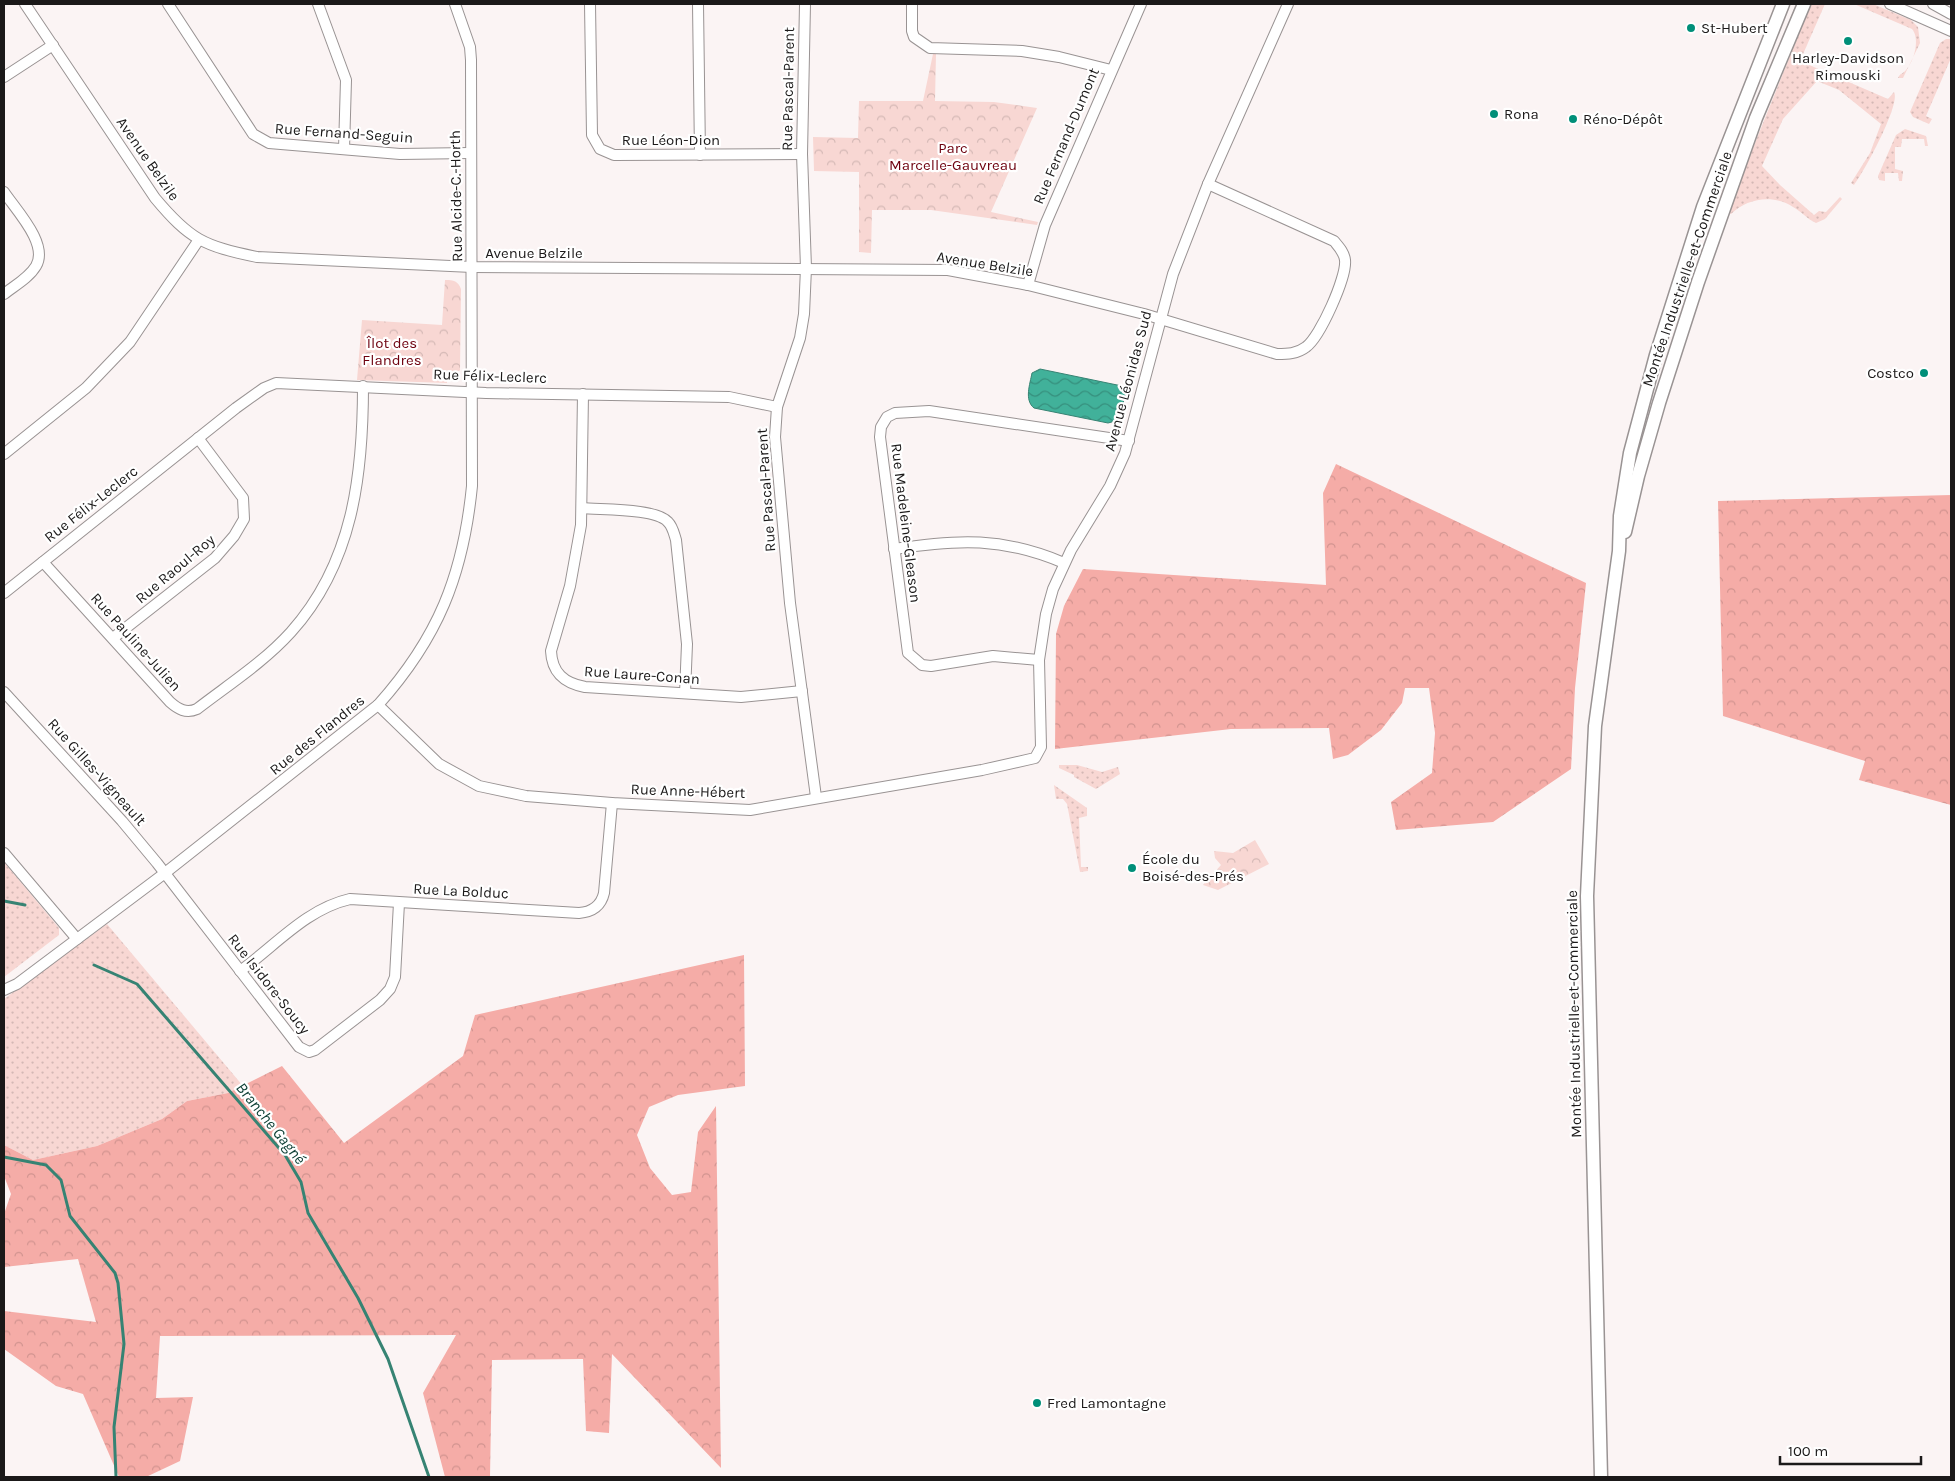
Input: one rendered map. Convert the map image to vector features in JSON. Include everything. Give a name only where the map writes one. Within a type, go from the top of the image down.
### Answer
[{"type":"main road","name":"Montée Industrielle-et-Commerciale","points":[[1601,1477],[1587,896],[1595,726],[1619,551],[1620,516],[1630,452],[1656,355],[1703,207],[1783,4]]},
{"type":"main road","name":"Montée Industrielle-et-Commerciale","points":[[1619,551],[1659,403],[1698,282],[1756,118],[1804,4]]},
{"type":"street","name":"Avenue Belzile","points":[[25,4],[155,198],[173,221],[198,241],[226,251],[257,258],[472,267],[948,270],[1028,284],[1160,319],[1276,354],[1291,354],[1305,348],[1316,338],[1343,273],[1345,261],[1342,249],[1334,241],[1208,184]]},
{"type":"street","name":"Rue Fernand-Seguin","points":[[168,4],[253,134],[269,143],[400,154],[470,153]]},
{"type":"street","points":[[318,4],[346,80],[344,149]]},
{"type":"street","name":"Rue Alcide-C.-Horth","points":[[455,4],[470,47],[472,391]]},
{"type":"street","name":"Rue Léon-Dion","points":[[590,4],[592,135],[596,145],[606,153],[614,156],[802,154]]},
{"type":"street","points":[[698,4],[700,155]]},
{"type":"street","name":"Rue Pascal-Parent","points":[[805,4],[802,154],[806,268],[804,314],[800,338],[777,407],[774,437],[783,538],[816,797]]},
{"type":"street","points":[[912,4],[912,31],[914,38],[930,48],[1022,51],[1059,57],[1111,70]]},
{"type":"street","name":"Rue Fernand-Dumont","points":[[1028,284],[1045,225],[1141,4]]},
{"type":"street","name":"Avenue Léonidas Sud","points":[[1024,761],[1035,758],[1041,747],[1039,660],[1046,614],[1064,563],[1110,486],[1130,441],[1173,274],[1208,184],[1288,4]]},
{"type":"street","points":[[1890,4],[1951,31]]},
{"type":"street","points":[[1933,4],[1951,14]]},
{"type":"street","points":[[4,77],[53,45]]},
{"type":"street","points":[[4,192],[36,239],[39,253],[37,265],[28,276],[4,294]]},
{"type":"street","points":[[4,454],[86,388],[123,350],[165,293],[198,241]]},
{"type":"street","name":"Rue Félix-Leclerc","points":[[4,593],[198,438],[257,393],[276,383],[472,391],[729,397],[777,407]]},
{"type":"street","name":"Rue Pauline-Julien","points":[[42,562],[170,702],[176,707],[190,712],[197,709],[290,634],[323,590],[340,555],[356,491],[363,386]]},
{"type":"street","name":"Rue des Flandres","points":[[4,990],[17,984],[165,873],[378,705],[399,681],[426,642],[446,602],[461,558],[468,527],[472,486],[472,391]]},
{"type":"street","name":"Rue Laure-Conan","points":[[583,394],[582,508],[575,566],[551,651],[554,668],[564,680],[577,686],[749,696],[802,691]]},
{"type":"street","name":"Rue Madeleine-Gleason","points":[[1039,660],[993,656],[931,666],[922,665],[908,653],[880,436],[881,427],[887,417],[895,413],[930,411],[1130,441]]},
{"type":"street","name":"Rue Raoul-Roy","points":[[113,638],[215,558],[234,536],[244,519],[243,498],[198,438]]},
{"type":"street","points":[[582,508],[655,514],[668,521],[671,526],[676,540],[688,644],[684,693]]},
{"type":"street","points":[[894,549],[977,541],[1023,547],[1064,563]]},
{"type":"street","name":"Rue Gilles-Vigneault","points":[[4,692],[122,821],[165,873]]},
{"type":"street","name":"Rue Anne-Hébert","points":[[378,705],[439,764],[479,786],[526,796],[612,803],[750,810],[1024,761]]},
{"type":"street","name":"Rue La Bolduc","points":[[240,971],[310,916],[332,904],[350,899],[579,912],[590,911],[600,904],[604,893],[612,803]]},
{"type":"street","points":[[4,853],[77,939]]},
{"type":"street","name":"Rue Isidore-Soucy","points":[[165,873],[299,1047],[312,1052],[389,992],[394,977],[399,903]]},
{"type":"green space","points":[[1811,4],[1825,4],[1800,61],[1888,99],[1894,92],[1895,99],[1892,110],[1873,153],[1854,185],[1851,183],[1870,153],[1881,124],[1839,90],[1817,81],[1783,119],[1762,166],[1814,215],[1819,211],[1826,212],[1840,197],[1842,199],[1825,219],[1816,223],[1786,203],[1769,199],[1745,204],[1731,214],[1729,213],[1736,190]]},
{"type":"green space","points":[[1854,4],[1873,4],[1911,20],[1918,27],[1920,43],[1913,57],[1916,38],[1912,29]]},
{"type":"green space","points":[[1946,39],[1951,39],[1951,58],[1926,116],[1932,119],[1929,124],[1913,117],[1910,112],[1940,43]]},
{"type":"green space","name":"Parc Marcelle-Gauvreau","points":[[933,54],[936,54],[935,101],[994,102],[1037,108],[991,212],[1038,222],[1037,225],[931,210],[872,210],[871,253],[859,252],[859,172],[814,171],[813,137],[858,138],[859,101],[923,101]]},
{"type":"green space","points":[[1909,67],[1903,78],[1898,78],[1900,75]]},
{"type":"green space","points":[[1905,129],[1926,136],[1928,146],[1925,146],[1924,139],[1902,139],[1901,147],[1895,147],[1895,169],[1903,171],[1902,181],[1899,181],[1898,173],[1885,173],[1885,181],[1879,180],[1878,176],[1896,135]]},
{"type":"green space","name":"Îlot des Flandres","points":[[445,280],[455,282],[461,289],[460,370],[454,376],[447,377],[447,383],[357,380],[362,320],[442,325]]},
{"type":"green space","points":[[1336,464],[1586,583],[1575,688],[1571,769],[1493,822],[1396,830],[1391,802],[1432,773],[1435,733],[1429,688],[1405,688],[1402,703],[1381,730],[1348,755],[1333,759],[1329,728],[1231,729],[1055,749],[1056,634],[1064,606],[1083,569],[1326,585],[1323,493]]},
{"type":"green space","points":[[1951,495],[1951,805],[1859,780],[1865,761],[1723,716],[1718,501]]},
{"type":"green space","points":[[1059,765],[1077,765],[1102,772],[1118,767],[1120,774],[1096,789],[1059,768]]},
{"type":"green space","points":[[1054,785],[1087,808],[1087,816],[1079,818],[1081,867],[1088,867],[1088,871],[1080,872],[1067,804],[1063,799],[1056,799]]},
{"type":"green space","points":[[1255,840],[1269,864],[1218,890],[1203,885],[1221,865],[1215,858],[1214,851],[1233,853]]},
{"type":"green space","points":[[4,862],[59,928],[59,935],[4,977]]},
{"type":"green space","points":[[107,924],[243,1086],[228,1093],[187,1101],[162,1119],[97,1146],[33,1160],[4,1145],[4,999]]},
{"type":"green space","points":[[744,955],[745,1086],[678,1095],[649,1107],[637,1135],[650,1168],[672,1195],[691,1192],[698,1132],[716,1106],[721,1468],[612,1354],[609,1433],[586,1431],[583,1359],[492,1360],[490,1477],[445,1477],[423,1393],[456,1335],[160,1336],[156,1398],[193,1397],[180,1461],[146,1477],[119,1477],[83,1394],[56,1386],[4,1349],[4,1311],[96,1322],[78,1259],[4,1267],[4,1214],[11,1194],[4,1176],[4,1145],[33,1160],[97,1146],[162,1119],[187,1101],[228,1093],[282,1066],[344,1143],[463,1056],[475,1015]]},
{"type":"water","points":[[1040,369],[1122,386],[1126,391],[1119,420],[1108,423],[1034,408],[1029,401],[1029,387],[1032,373]]},
{"type":"waterway","name":"Branche Gagné","points":[[4,901],[25,905]]},
{"type":"waterway","name":"Branche Gagné","points":[[94,965],[137,984],[285,1155],[301,1182],[308,1213],[358,1298],[388,1359],[429,1477]]},
{"type":"waterway","points":[[4,1157],[46,1165],[61,1180],[70,1216],[115,1273],[118,1283],[124,1344],[114,1427],[116,1477]]},
{"type":"place","name":"St-Hubert","points":[[1691,28]]},
{"type":"place","name":"Harley-Davidson Rimouski","points":[[1848,41]]},
{"type":"place","name":"Rona","points":[[1494,114]]},
{"type":"place","name":"Réno-Dépôt","points":[[1573,119]]},
{"type":"place","name":"Costco","points":[[1924,373]]},
{"type":"place","name":"École du Boisé-des-Prés","points":[[1132,868]]},
{"type":"place","name":"Fred Lamontagne","points":[[1037,1403]]}]
